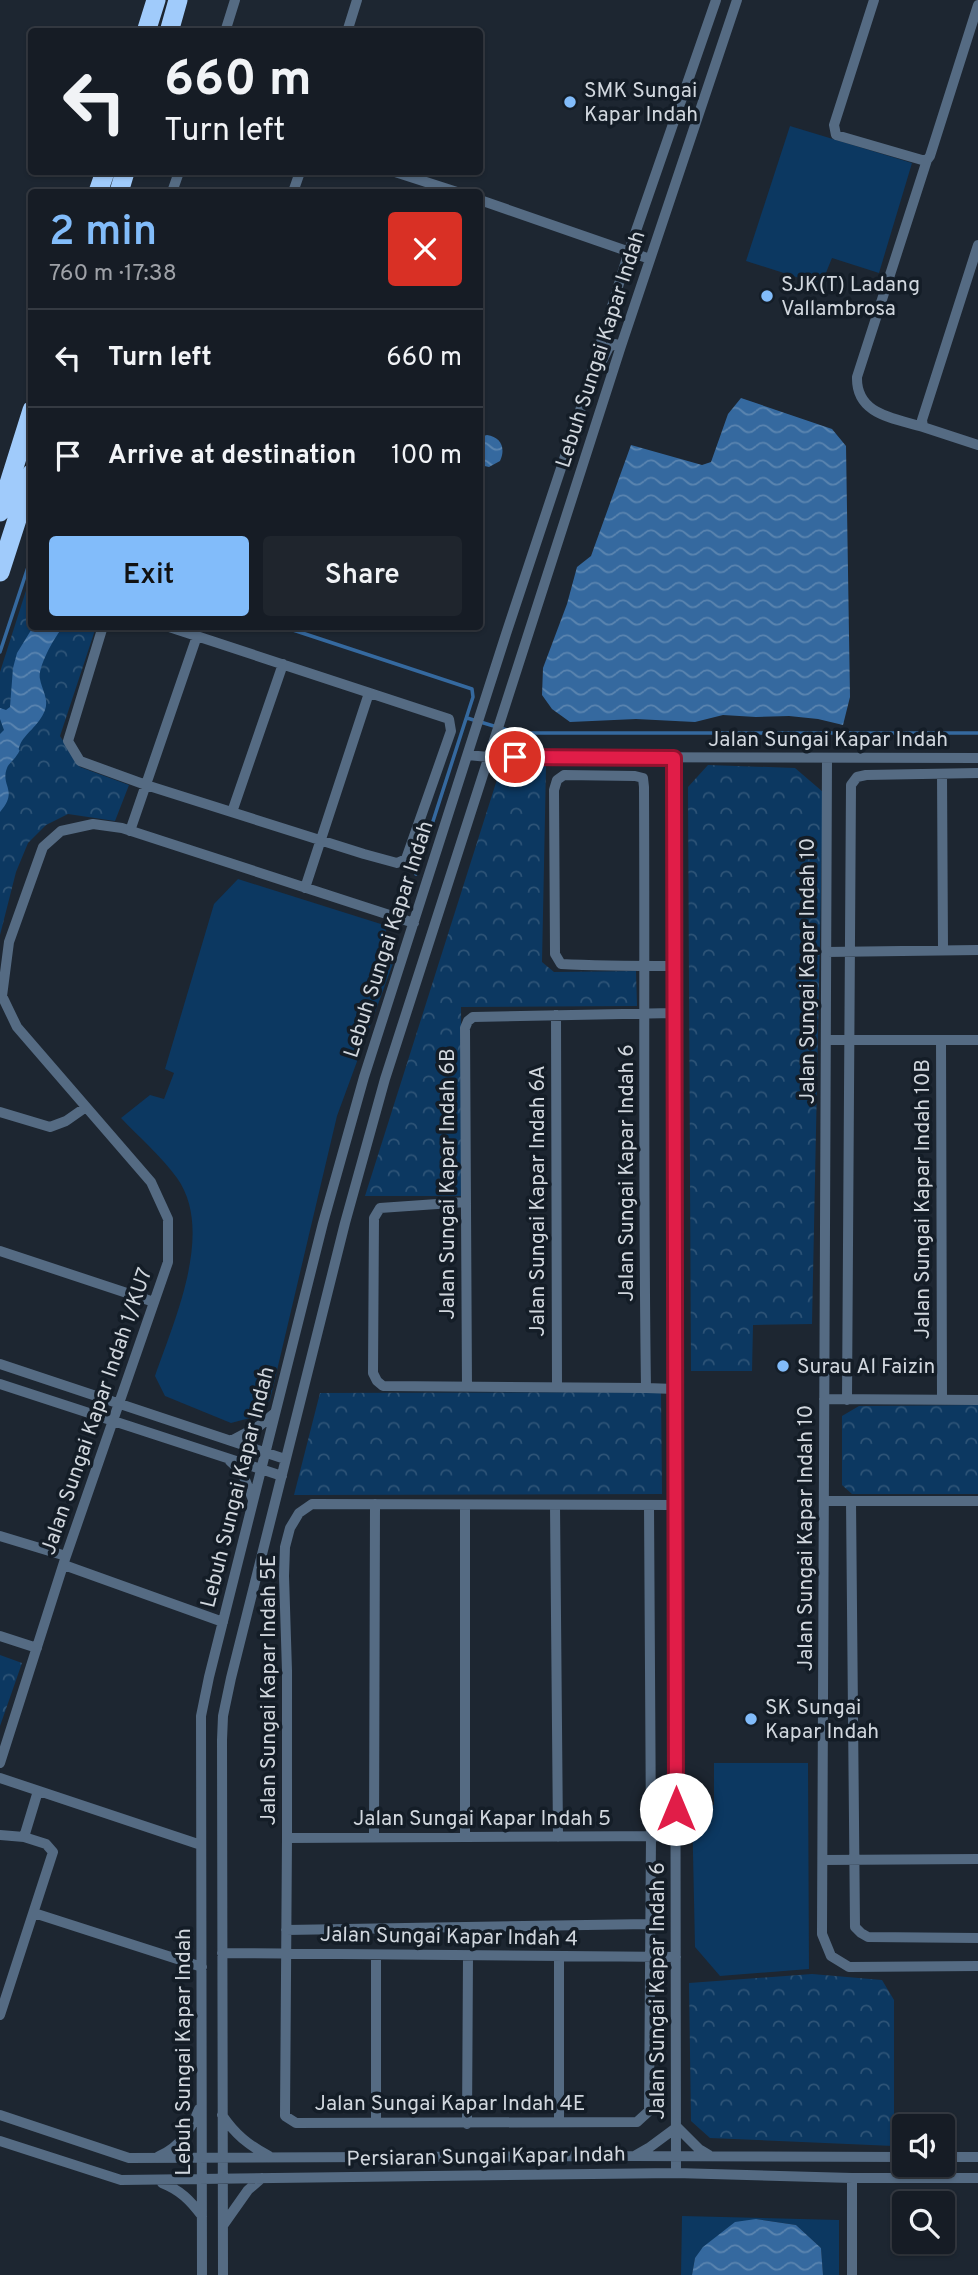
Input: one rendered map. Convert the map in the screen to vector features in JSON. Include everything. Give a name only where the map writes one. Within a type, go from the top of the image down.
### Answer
[{"type":"highway","points":[[147,28],[156,0]]},
{"type":"highway","points":[[170,28],[178,0]]},
{"type":"highway","points":[[2,504],[28,423]]},
{"type":"highway","points":[[1,566],[28,485]]},
{"type":"street","points":[[226,28],[235,0]]},
{"type":"street","points":[[348,28],[357,0]]},
{"type":"street","name":"Lebuh Sungai Kapar Indah","points":[[202,2275],[201,1716],[323,1223],[364,1077],[629,251],[716,0]]},
{"type":"street","name":"Lebuh Sungai Kapar Indah","points":[[223,2275],[223,1716],[345,1223],[385,1079],[621,346],[737,0]]},
{"type":"street","points":[[874,0],[834,131],[836,135],[927,160]]},
{"type":"street","points":[[978,5],[857,377],[858,392],[873,412],[978,444]]},
{"type":"street","points":[[404,175],[448,189]]},
{"type":"street","points":[[483,201],[650,259]]},
{"type":"street","points":[[923,427],[922,420],[978,244]]},
{"type":"street","points":[[584,395],[609,347],[615,344],[621,346]]},
{"type":"street","points":[[102,630],[68,741],[80,761],[320,841],[397,863],[403,862],[451,730],[449,719],[178,630]]},
{"type":"street","points":[[130,831],[197,636]]},
{"type":"street","points":[[232,813],[282,664]]},
{"type":"street","points":[[305,888],[369,692]]},
{"type":"street","name":"Jalan Sungai Kapar Indah","points":[[468,755],[978,758]]},
{"type":"street","name":"Jalan Sungai Kapar Indah 6","points":[[674,758],[676,2173]]},
{"type":"street","name":"Jalan Sungai Kapar Indah 10","points":[[827,758],[822,1934],[831,1956],[849,1968],[978,1966]]},
{"type":"street","points":[[847,1399],[851,785],[857,777],[866,775],[978,773]]},
{"type":"street","points":[[942,774],[943,949]]},
{"type":"street","name":"Jalan Sungai Kapar Indah 6","points":[[645,966],[561,964],[555,954],[554,790],[557,780],[564,775],[643,778],[645,966],[646,1388]]},
{"type":"street","name":"Jalan Sungai Kapar Indah 1/KU7","points":[[0,1763],[65,1561],[168,1262],[168,1219],[151,1182],[17,1027],[2,996],[9,942],[43,847],[61,831],[93,824],[130,831],[414,923]]},
{"type":"street","points":[[826,952],[978,950]]},
{"type":"street","points":[[645,966],[675,966]]},
{"type":"street","name":"Jalan Sungai Kapar Indah 6B","points":[[467,1387],[465,1028],[468,1021],[473,1017],[674,1013]]},
{"type":"street","name":"Jalan Sungai Kapar Indah 6A","points":[[556,1015],[557,1387]]},
{"type":"street","points":[[826,1040],[978,1040]]},
{"type":"street","name":"Jalan Sungai Kapar Indah 10B","points":[[941,1040],[942,1400]]},
{"type":"street","points":[[0,1112],[50,1127],[86,1107]]},
{"type":"street","points":[[466,1202],[380,1208],[376,1212],[373,1373],[377,1381],[383,1386],[675,1389]]},
{"type":"street","points":[[0,1251],[154,1302]]},
{"type":"street","points":[[0,1364],[285,1459]]},
{"type":"street","points":[[0,1384],[282,1476]]},
{"type":"street","points":[[824,1399],[978,1400]]},
{"type":"street","points":[[231,1441],[275,1413]]},
{"type":"street","points":[[228,1458],[242,1472],[253,1500]]},
{"type":"street","points":[[824,1502],[978,1501]]},
{"type":"street","points":[[851,1502],[855,1927],[868,1937],[978,1938]]},
{"type":"street","name":"Jalan Sungai Kapar Indah 5E","points":[[285,1954],[288,1838],[284,1576],[285,1547],[290,1528],[299,1513],[312,1504],[675,1505]]},
{"type":"street","points":[[374,1838],[375,1504]]},
{"type":"street","points":[[465,1505],[466,1837]]},
{"type":"street","points":[[555,1505],[558,1837]]},
{"type":"street","points":[[649,1505],[649,1957]]},
{"type":"street","points":[[0,1536],[223,1622]]},
{"type":"street","points":[[0,1636],[37,1648]]},
{"type":"street","points":[[0,1778],[201,1845]]},
{"type":"street","points":[[24,1837],[38,1791]]},
{"type":"street","points":[[0,1835],[24,1837],[46,1844],[53,1852],[0,2015]]},
{"type":"street","name":"Jalan Sungai Kapar Indah 5","points":[[288,1838],[676,1836]]},
{"type":"street","points":[[822,1860],[978,1860]]},
{"type":"street","points":[[34,1913],[202,1967]]},
{"type":"street","name":"Jalan Sungai Kapar Indah 4","points":[[286,1930],[649,1924]]},
{"type":"street","name":"Jalan Sungai Kapar Indah 4","points":[[222,1953],[676,1957]]},
{"type":"street","name":"Jalan Sungai Kapar Indah 4E","points":[[285,1954],[285,2116],[296,2123],[637,2122],[649,2111],[649,1957]]},
{"type":"street","points":[[376,1955],[376,2122]]},
{"type":"street","points":[[467,2124],[468,1956]]},
{"type":"street","points":[[559,1957],[559,2122]]},
{"type":"street","points":[[153,2159],[170,2151],[184,2138],[194,2123],[202,2101]]},
{"type":"street","name":"Persiaran Sungai Kapar Indah","points":[[0,2115],[129,2158],[892,2157]]},
{"type":"street","points":[[222,2115],[232,2130],[246,2143],[273,2158]]},
{"type":"street","points":[[634,2156],[677,2127],[711,2157]]},
{"type":"street","name":"Persiaran Sungai Kapar Indah","points":[[0,2141],[121,2180],[676,2173],[978,2178]]},
{"type":"street","points":[[955,2157],[978,2157]]},
{"type":"street","points":[[223,2226],[241,2200],[262,2178]]},
{"type":"street","points":[[852,2178],[852,2275]]},
{"type":"street","points":[[157,2181],[178,2190],[202,2216]]},
{"type":"green space","points":[[790,126],[912,163],[879,273],[832,258],[821,285],[746,261]]},
{"type":"green space","points":[[28,584],[28,630],[95,630],[60,736],[80,767],[129,785],[115,821],[68,814],[46,825],[28,843],[16,872],[0,935],[0,672]]},
{"type":"green space","points":[[708,765],[795,768],[823,792],[812,1324],[753,1325],[752,1371],[691,1371],[688,787]]},
{"type":"green space","points":[[546,766],[542,962],[554,972],[636,971],[637,1006],[461,1007],[462,1196],[365,1196],[500,770]]},
{"type":"green space","points":[[238,879],[384,925],[395,958],[337,1116],[270,1400],[250,1418],[231,1423],[165,1396],[155,1376],[187,1276],[192,1249],[192,1224],[188,1199],[177,1178],[121,1118],[150,1095],[164,1099],[174,1073],[165,1069],[214,904]]},
{"type":"green space","points":[[661,1392],[662,1494],[294,1495],[320,1393]]},
{"type":"green space","points":[[978,1405],[978,1494],[852,1494],[842,1485],[842,1416],[859,1406]]},
{"type":"green space","points":[[0,1655],[22,1663],[0,1726]]},
{"type":"green space","points":[[714,1763],[808,1763],[809,1969],[720,1976],[695,1947],[692,1806],[714,1805]]},
{"type":"green space","points":[[812,1974],[882,1980],[894,2000],[892,2146],[710,2138],[691,2121],[689,1983]]},
{"type":"green space","points":[[682,2216],[839,2220],[839,2275],[823,2275],[821,2248],[796,2225],[756,2219],[695,2258],[692,2275],[681,2275]]},
{"type":"water","points":[[741,398],[832,429],[846,446],[850,697],[843,725],[789,716],[723,715],[695,722],[636,719],[570,722],[552,709],[542,695],[543,668],[567,604],[577,567],[591,556],[631,445],[702,465],[711,462],[728,414]]},
{"type":"water","points":[[483,436],[496,438],[502,448],[500,461],[489,467],[483,466]]},
{"type":"water","points":[[31,630],[61,630],[41,668],[40,679],[46,698],[45,710],[22,741],[19,752],[7,768],[5,774],[9,793],[0,812],[0,734],[4,730],[0,708],[6,710],[10,707],[17,653]]},
{"type":"water","points":[[756,2219],[796,2225],[821,2248],[823,2275],[692,2275],[695,2258],[703,2247],[735,2222]]},
{"type":"waterway","points":[[0,652],[28,567]]},
{"type":"waterway","points":[[293,630],[472,689],[473,697],[416,874]]},
{"type":"waterway","points":[[467,718],[517,733],[978,733]]},
{"type":"place","name":"SMK Sungai Kapar Indah","points":[[570,102]]},
{"type":"place","name":"SJK(T) Ladang Vallambrosa","points":[[767,296]]},
{"type":"place","name":"Surau Al Faizin","points":[[783,1366]]},
{"type":"place","name":"SK Sungai Kapar Indah","points":[[751,1719]]},
{"type":"route","points":[[515,757],[674,758],[676,1809]]}]
